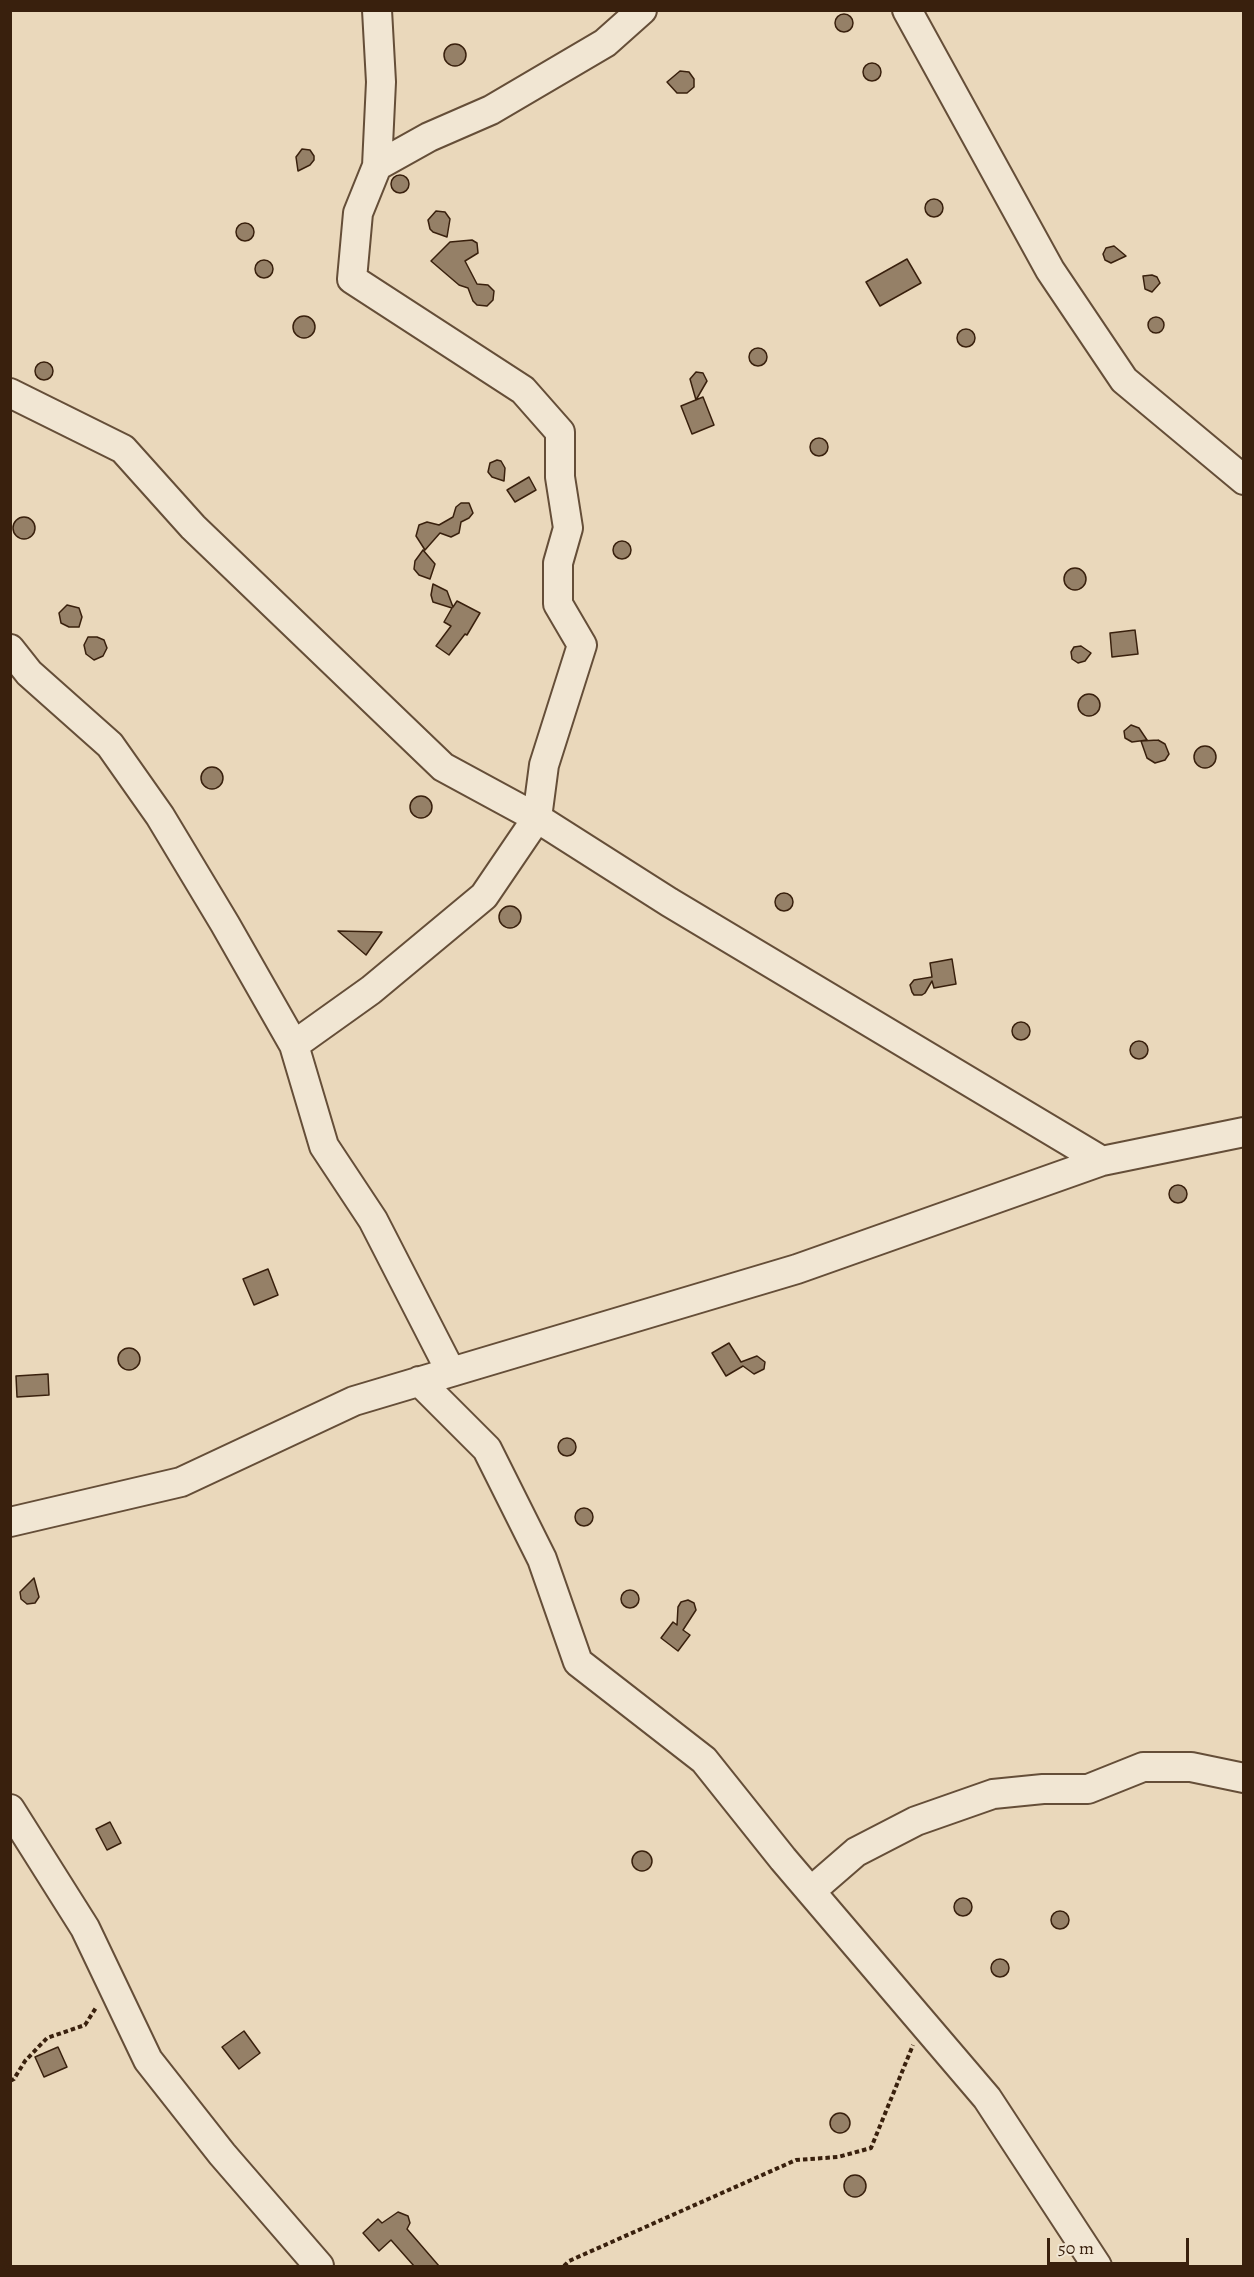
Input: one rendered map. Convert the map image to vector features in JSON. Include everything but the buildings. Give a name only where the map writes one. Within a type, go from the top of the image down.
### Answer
[{"type":"street","points":[[294,1045],[371,990],[484,896],[537,818],[544,765],[582,645],[558,604],[558,563],[568,528],[560,477],[560,432],[523,390],[352,279],[358,213],[377,166],[381,82],[377,10]]},
{"type":"street","points":[[377,166],[429,137],[491,110],[605,43],[642,10]]},
{"type":"street","points":[[907,10],[1050,270],[1124,380],[1244,480]]},
{"type":"street","points":[[10,393],[123,449],[193,527],[443,767],[537,818],[669,902],[1102,1161]]},
{"type":"street","points":[[10,650],[29,673],[110,745],[160,816],[294,1045],[324,1146],[373,1221],[451,1372]]},
{"type":"street","points":[[10,1522],[181,1482],[354,1401],[797,1269],[1102,1161],[1244,1132]]},
{"type":"street","points":[[419,1381],[487,1449],[543,1560],[578,1662],[704,1760],[811,1891],[987,2098],[1097,2266]]},
{"type":"street","points":[[811,1891],[855,1852],[916,1821],[993,1794],[1043,1789],[1088,1789],[1143,1767],[1191,1767],[1244,1778]]},
{"type":"street","points":[[10,1809],[85,1928],[148,2060],[222,2154],[319,2266]]},
{"type":"path","points":[[10,2081],[47,2038],[85,2025],[112,1986]]},
{"type":"path","points":[[564,2266],[569,2261],[796,2160],[838,2157],[871,2148],[923,2023]]}]
